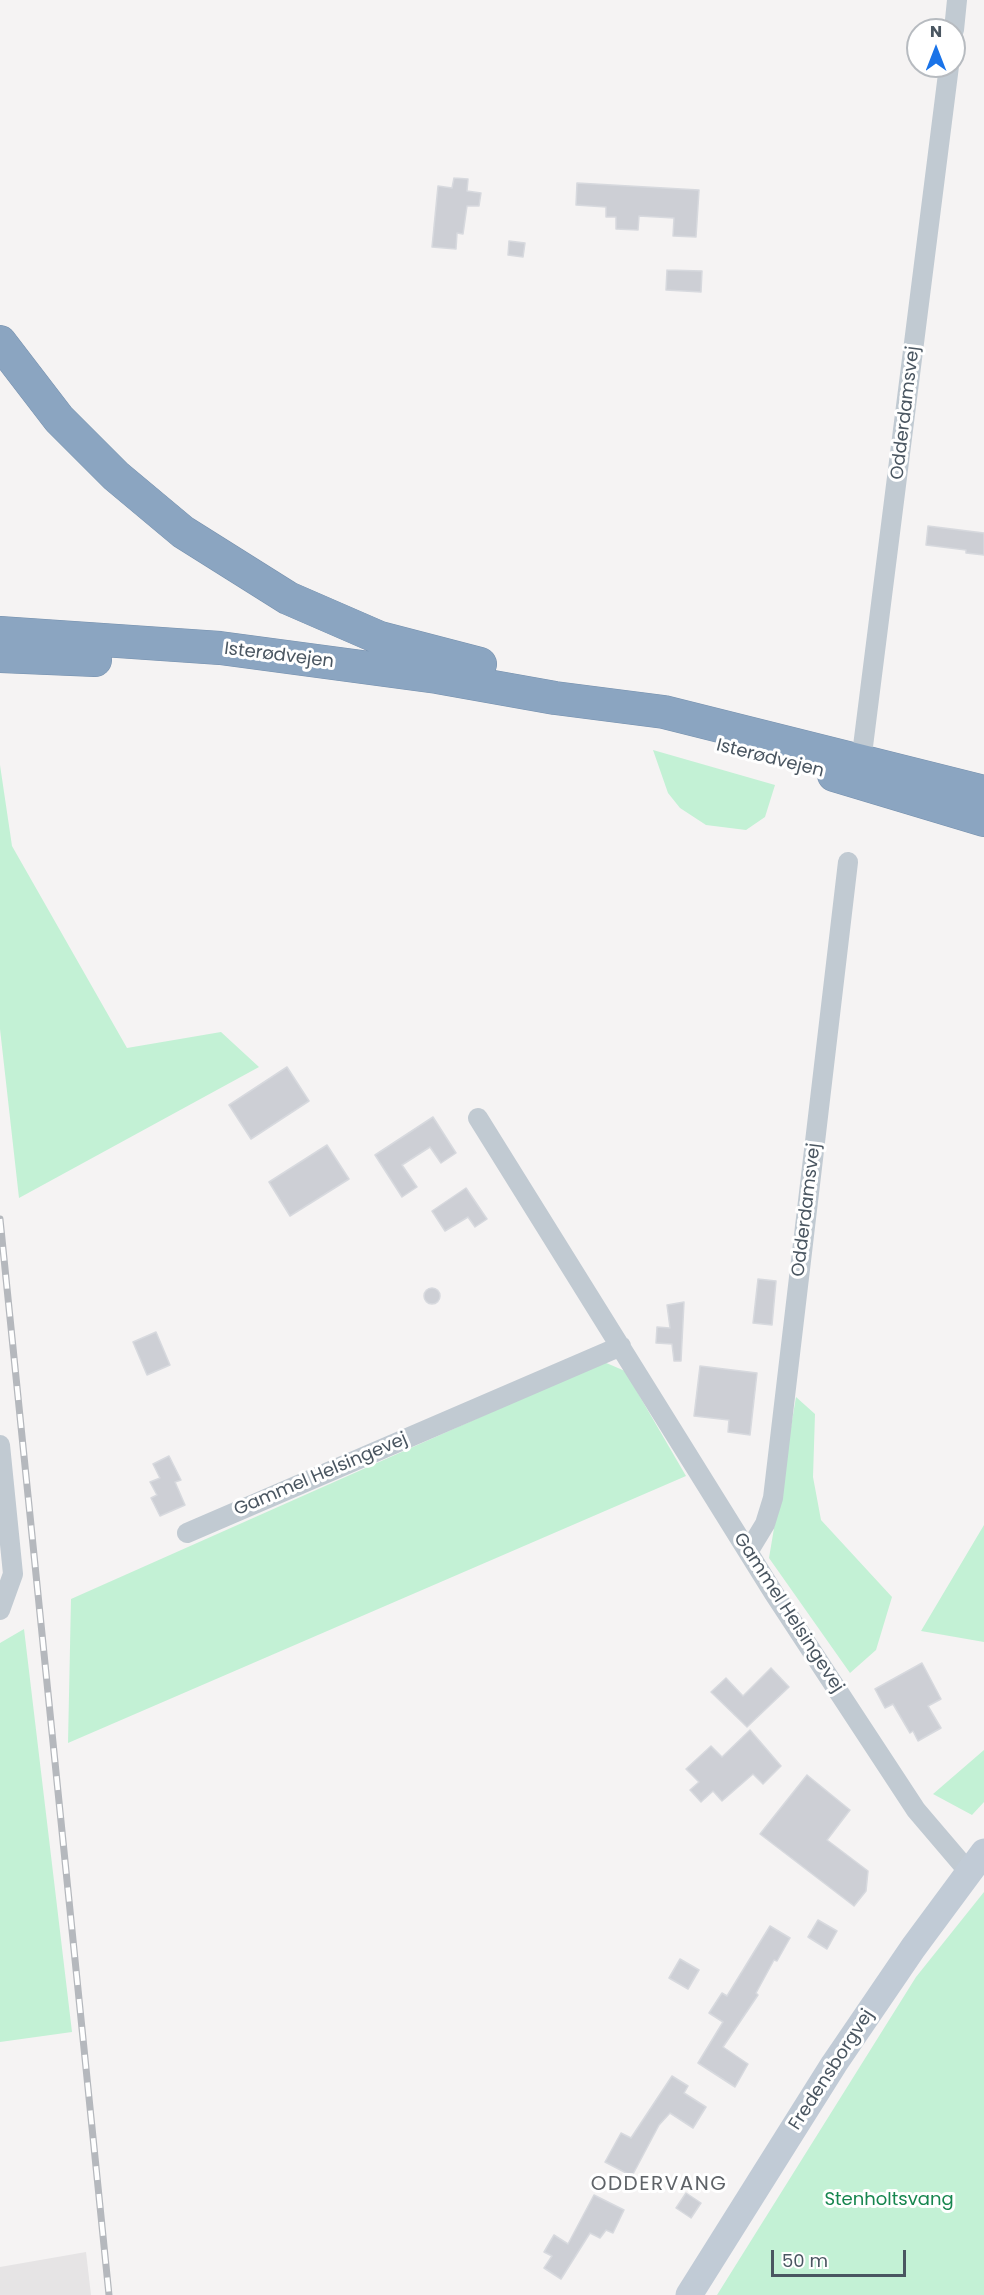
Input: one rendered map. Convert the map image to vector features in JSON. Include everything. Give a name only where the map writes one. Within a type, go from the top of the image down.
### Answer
[{"type":"highway","points":[[0,342],[59,419],[116,476],[183,532],[288,598],[380,638],[591,690],[664,712]]},
{"type":"highway","name":"Isterødvejen","points":[[0,633],[220,648],[437,677],[555,698],[664,712],[860,771],[984,820]]},
{"type":"highway","points":[[0,656],[263,670],[345,665]]},
{"type":"highway","name":"Isterødvejen","points":[[555,698],[616,721],[860,771],[984,792]]},
{"type":"street","points":[[955,18],[957,0]]},
{"type":"street","name":"Odderdamsvej","points":[[860,771],[947,78]]},
{"type":"street","name":"Odderdamsvej","points":[[748,1552],[765,1524],[773,1498],[848,862]]},
{"type":"street","name":"Gammel Helsingevej","points":[[478,1118],[748,1552],[916,1810],[976,1862]]},
{"type":"street","name":"Gammel Helsingevej","points":[[187,1533],[621,1346]]},
{"type":"street","points":[[0,1445],[13,1574],[0,1610]]},
{"type":"street","name":"Fredensborgvej","points":[[689,2295],[834,2064],[976,1862]]},
{"type":"shaded area","points":[[86,2252],[91,2295],[0,2295],[0,2267]]},
{"type":"green space","points":[[653,750],[775,785],[765,817],[746,830],[706,825],[680,808],[668,793]]},
{"type":"green space","points":[[0,765],[12,846],[127,1048],[221,1032],[259,1067],[19,1198],[0,1029]]},
{"type":"green space","points":[[604,1362],[625,1371],[686,1476],[68,1743],[71,1599]]},
{"type":"green space","points":[[796,1397],[815,1414],[813,1477],[821,1520],[892,1597],[876,1650],[850,1673],[769,1558]]},
{"type":"green space","points":[[984,1525],[984,1642],[921,1631]]},
{"type":"green space","points":[[24,1629],[72,2032],[0,2042],[0,1643]]},
{"type":"green space","points":[[984,1750],[984,1802],[972,1815],[933,1794]]},
{"type":"green space","name":"Stenholtsvang","points":[[984,1892],[984,2295],[717,2295],[916,1977]]},
{"type":"building","points":[[454,178],[468,179],[467,191],[481,193],[479,206],[467,206],[463,234],[457,233],[456,249],[432,247],[438,186],[452,188]]},
{"type":"building","points":[[577,183],[699,190],[696,237],[673,236],[674,218],[639,216],[638,230],[616,229],[616,217],[606,217],[606,207],[576,205]]},
{"type":"building","points":[[509,241],[525,243],[523,257],[508,255]]},
{"type":"building","points":[[667,270],[702,271],[701,292],[666,290]]},
{"type":"building","points":[[928,526],[984,533],[984,555],[966,553],[966,550],[926,545]]},
{"type":"building","points":[[287,1067],[309,1101],[251,1139],[229,1105]]},
{"type":"building","points":[[433,1117],[456,1153],[441,1163],[430,1147],[402,1165],[417,1187],[402,1197],[375,1155]]},
{"type":"building","points":[[327,1145],[349,1179],[290,1216],[269,1182]]},
{"type":"building","points":[[466,1188],[487,1219],[475,1227],[468,1217],[445,1231],[432,1211]]},
{"type":"building","points":[[758,1279],[776,1281],[772,1325],[753,1323]]},
{"type":"building","points":[[432,1288],[440,1296],[432,1304],[424,1296]]},
{"type":"building","points":[[684,1302],[681,1361],[674,1361],[672,1344],[656,1343],[657,1327],[670,1328],[667,1305]]},
{"type":"building","points":[[156,1332],[170,1365],[147,1375],[133,1342]]},
{"type":"building","points":[[700,1366],[757,1373],[750,1435],[728,1432],[729,1420],[694,1416]]},
{"type":"building","points":[[169,1456],[181,1480],[175,1482],[185,1505],[160,1516],[151,1498],[157,1495],[150,1482],[160,1478],[153,1464]]},
{"type":"building","points":[[922,1663],[941,1699],[928,1706],[941,1728],[918,1741],[913,1731],[910,1733],[893,1704],[885,1708],[875,1689]]},
{"type":"building","points":[[771,1668],[789,1687],[747,1727],[711,1692],[726,1678],[743,1696]]},
{"type":"building","points":[[750,1730],[781,1766],[763,1784],[753,1774],[722,1801],[713,1791],[701,1802],[690,1790],[699,1782],[686,1769],[711,1746],[722,1757]]},
{"type":"building","points":[[807,1775],[850,1810],[827,1840],[868,1871],[866,1891],[854,1906],[760,1834]]},
{"type":"building","points":[[818,1920],[837,1931],[827,1949],[808,1937]]},
{"type":"building","points":[[770,1926],[790,1938],[777,1961],[774,1960],[756,1993],[758,1995],[723,2047],[748,2064],[735,2087],[698,2063],[723,2022],[709,2013],[722,1993],[727,1996]]},
{"type":"building","points":[[680,1959],[699,1970],[688,1989],[669,1978]]},
{"type":"building","points":[[672,2076],[688,2086],[684,2093],[706,2107],[693,2128],[670,2113],[659,2125],[632,2176],[605,2162],[621,2133],[631,2138]]},
{"type":"building","points":[[686,2193],[701,2203],[691,2218],[676,2208]]},
{"type":"building","points":[[594,2195],[624,2210],[613,2233],[606,2230],[600,2238],[590,2233],[561,2279],[544,2268],[552,2256],[544,2252],[554,2235],[568,2244]]},
{"type":"railway","points":[[0,1219],[109,2295]]},
{"type":"district","name":"ODDERVANG","points":[[659,2185]]}]
